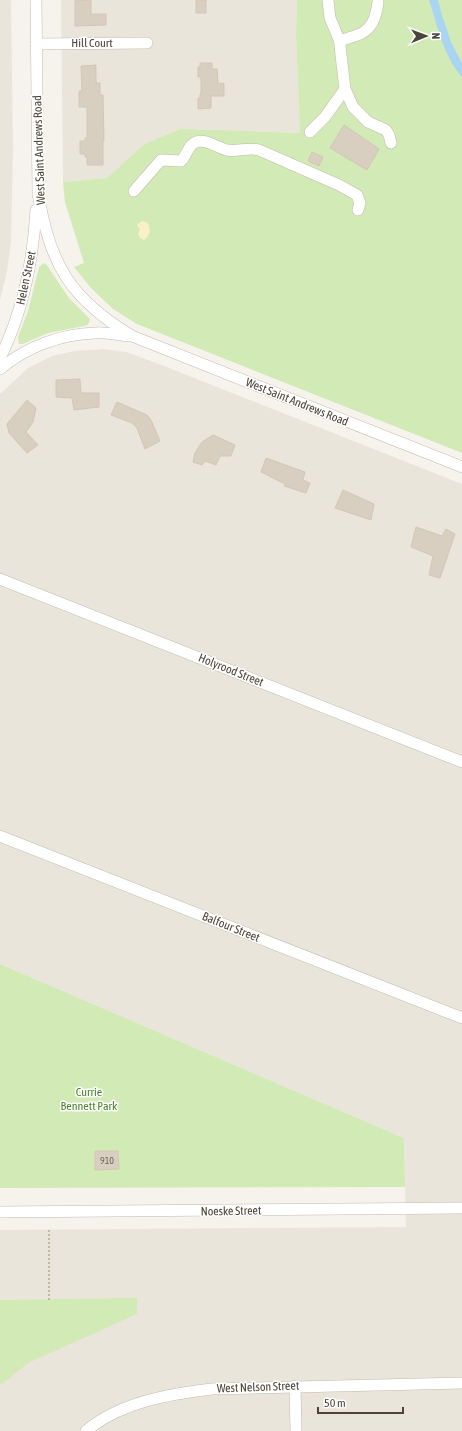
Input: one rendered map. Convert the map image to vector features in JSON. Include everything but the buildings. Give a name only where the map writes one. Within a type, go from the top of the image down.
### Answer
[{"type":"street","name":"West Saint Andrews Road","points":[[36,0],[38,194],[44,225],[53,254],[67,279],[79,295],[91,308],[110,323],[132,336],[462,467]]},
{"type":"street","points":[[328,0],[330,18],[340,42],[345,89],[353,107],[368,122],[386,130],[389,135],[390,143]]},
{"type":"street","points":[[340,42],[343,39],[356,36],[367,30],[373,23],[378,2]]},
{"type":"street","name":"Hill Court","points":[[36,44],[148,43]]},
{"type":"street","points":[[310,132],[325,117],[345,89]]},
{"type":"street","points":[[134,191],[161,160],[181,161],[185,157],[190,147],[198,141],[228,150],[251,148],[259,150],[339,185],[357,195],[360,203],[358,210]]},
{"type":"street","name":"Helen Street","points":[[0,358],[15,323],[30,268],[38,194]]},
{"type":"street","name":"West Saint Andrews Road","points":[[0,368],[22,353],[45,343],[62,338],[96,332],[132,336]]},
{"type":"street","name":"Holyrood Street","points":[[0,579],[462,762]]},
{"type":"street","name":"Balfour Street","points":[[0,836],[462,1018]]},
{"type":"street","name":"Noeske Street","points":[[0,1212],[462,1208]]},
{"type":"street","name":"West Nelson Street","points":[[86,1431],[98,1422],[130,1407],[157,1398],[183,1392],[212,1389],[295,1386],[462,1383]]},
{"type":"street","points":[[295,1386],[296,1431]]},
{"type":"path","points":[[49,1228],[49,1300]]},
{"type":"shaded area","points":[[0,0],[11,0],[13,149],[11,241],[7,271],[0,300]]},
{"type":"shaded area","points":[[61,0],[297,0],[296,34],[300,133],[180,129],[144,144],[107,178],[63,182]]},
{"type":"shaded area","points":[[104,349],[126,352],[159,364],[462,484],[462,1431],[0,1431],[0,1230],[406,1227],[404,1138],[0,964],[0,394],[28,368],[52,356],[75,351]]},
{"type":"green space","points":[[297,0],[462,0],[462,453],[137,324],[113,309],[91,288],[74,267],[84,263],[65,202],[63,182],[107,178],[144,144],[180,129],[300,133],[296,34]]},
{"type":"green space","points":[[44,263],[69,298],[90,319],[88,325],[48,333],[23,344],[19,344],[18,337],[28,311],[39,267]]},
{"type":"green space","name":"Currie Bennett Park","points":[[0,964],[404,1138],[405,1187],[0,1188]]},
{"type":"green space","points":[[137,1298],[137,1314],[28,1363],[2,1384],[0,1382],[0,1300]]},
{"type":"sand","points":[[142,221],[148,223],[150,231],[144,240],[140,238],[138,234],[140,229],[137,225]]},
{"type":"water","points":[[429,0],[438,0],[451,42],[462,63],[462,77],[455,68],[446,50]]}]
